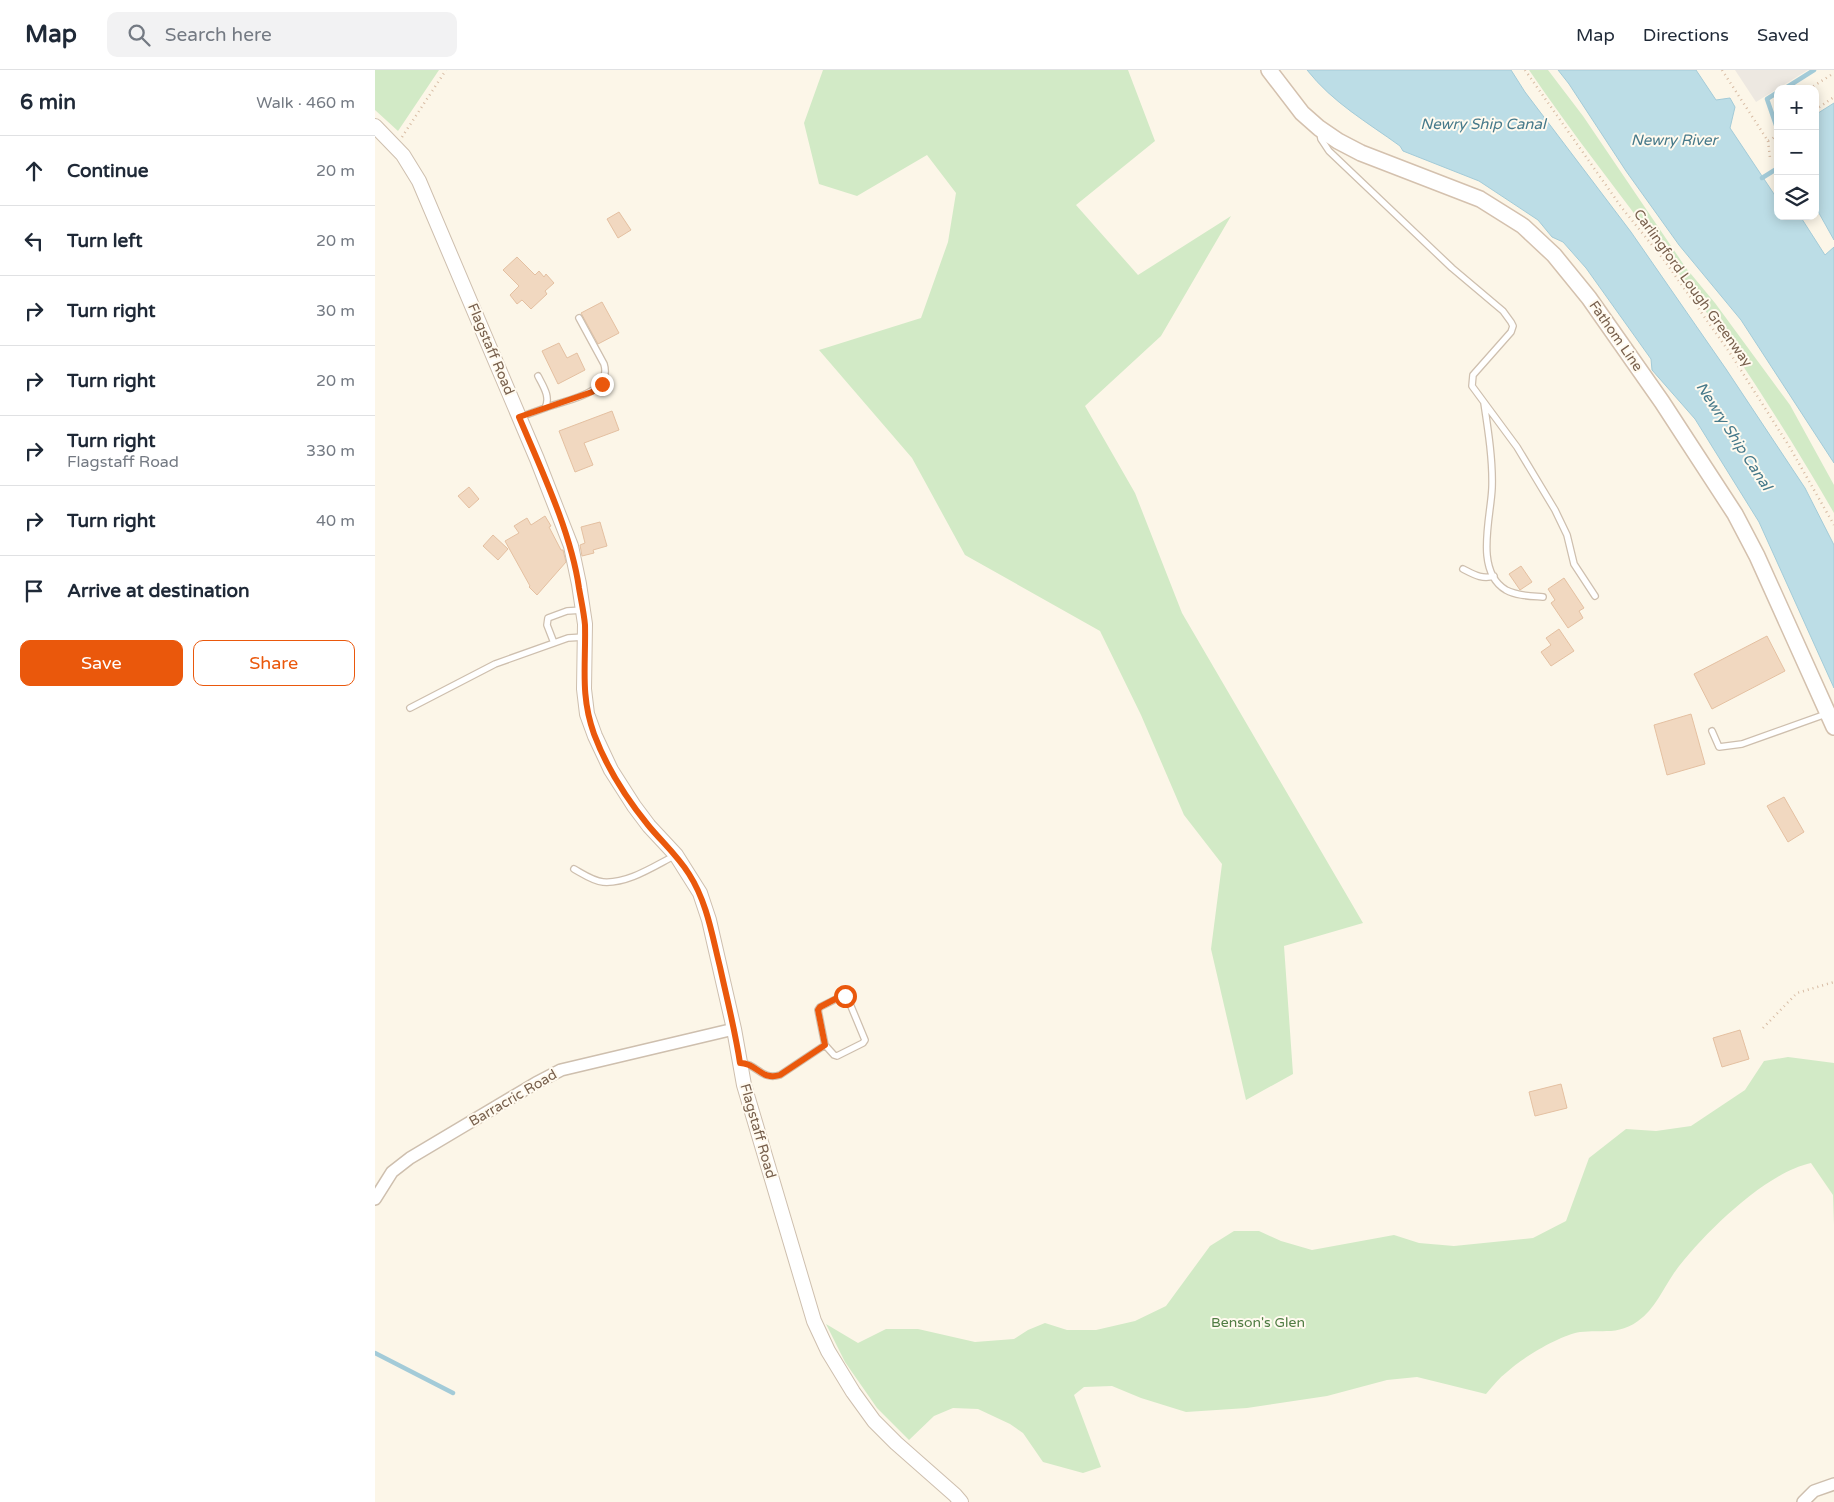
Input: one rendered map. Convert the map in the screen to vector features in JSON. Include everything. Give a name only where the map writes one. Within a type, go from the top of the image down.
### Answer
[{"type":"main road","name":"Fathom Line","points":[[1269,70],[1302,113],[1319,128],[1361,153],[1441,182],[1480,199],[1523,226],[1554,255],[1589,298],[1662,402],[1735,514],[1757,556],[1831,720]]},
{"type":"street","name":"Flagstaff Road","points":[[375,126],[396,146],[419,181],[519,417],[571,546],[583,610],[584,689],[587,714],[595,736],[611,770],[634,806],[649,826],[676,855],[700,893],[709,920],[734,1029],[744,1085],[814,1321],[828,1351],[853,1392],[874,1421],[961,1502]]},
{"type":"street","name":"Barracric Road","points":[[375,1199],[393,1172],[411,1158],[537,1082],[561,1070],[734,1029]]},
{"type":"street","points":[[1803,1502],[1814,1491],[1834,1484]]},
{"type":"lane","points":[[1319,128],[1321,139],[1329,151],[1451,268],[1503,311],[1511,322],[1513,326],[1511,332],[1473,375],[1472,386],[1517,446],[1555,510],[1567,534],[1574,564],[1595,596]]},
{"type":"lane","points":[[519,417],[592,392],[602,384],[605,377],[605,364],[579,318]]},
{"type":"lane","points":[[538,376],[545,392],[547,403],[545,408]]},
{"type":"lane","points":[[1484,401],[1492,486],[1486,534],[1488,560],[1493,576],[1505,589],[1521,595],[1543,598]]},
{"type":"lane","points":[[1463,569],[1482,578],[1493,576]]},
{"type":"lane","points":[[554,643],[547,625],[548,618],[567,611],[583,610]]},
{"type":"lane","points":[[410,708],[495,664],[568,638],[584,637]]},
{"type":"lane","points":[[1712,731],[1719,747],[1742,744],[1831,720]]},
{"type":"lane","points":[[575,869],[585,876],[602,882],[624,880],[676,855]]},
{"type":"lane","points":[[845,996],[865,1040],[863,1043],[837,1056],[825,1045],[818,1010],[827,1003],[845,996]]},
{"type":"lane","points":[[740,1063],[746,1063],[768,1077],[773,1077],[780,1075],[825,1045]]},
{"type":"path","points":[[396,146],[446,70]]},
{"type":"path","name":"Carlingford Lough Greenway","points":[[1525,70],[1622,208],[1664,260],[1730,352],[1789,446],[1834,525]]},
{"type":"path","points":[[1722,70],[1769,141],[1770,158]]},
{"type":"path","points":[[1815,85],[1834,73]]},
{"type":"path","points":[[1819,107],[1834,97]]},
{"type":"path","points":[[1769,141],[1774,138]]},
{"type":"path","points":[[1763,1028],[1797,993],[1834,982]]},
{"type":"shaded area","points":[[1735,70],[1808,70],[1784,85],[1774,85],[1774,91],[1756,102]]},
{"type":"green space","points":[[375,70],[439,70],[398,131],[375,110]]},
{"type":"green space","points":[[823,70],[1128,70],[1155,141],[1076,205],[1138,275],[1231,216],[1161,336],[1085,406],[1135,493],[1182,613],[1363,923],[1284,946],[1293,1074],[1246,1100],[1211,949],[1222,864],[1184,815],[1141,715],[1100,631],[965,555],[912,458],[819,350],[921,318],[948,242],[956,193],[927,155],[857,196],[819,184],[804,123]]},
{"type":"green space","points":[[1529,70],[1548,70],[1583,116],[1686,268],[1715,303],[1790,405],[1834,485],[1834,513],[1797,451],[1719,330]]},
{"type":"green space","name":"Benson's Glen","points":[[1788,1057],[1834,1063],[1834,1225],[1833,1195],[1811,1163],[1793,1169],[1755,1192],[1718,1224],[1686,1258],[1654,1305],[1638,1321],[1623,1329],[1580,1332],[1552,1342],[1514,1366],[1486,1394],[1417,1377],[1387,1380],[1327,1396],[1247,1408],[1186,1412],[1141,1398],[1112,1386],[1084,1387],[1074,1395],[1101,1467],[1083,1473],[1043,1462],[1023,1433],[1010,1424],[978,1409],[953,1408],[934,1416],[909,1440],[877,1408],[845,1362],[826,1324],[858,1343],[886,1329],[918,1329],[975,1342],[1014,1339],[1028,1330],[1045,1323],[1067,1330],[1096,1330],[1135,1321],[1166,1306],[1210,1246],[1234,1231],[1259,1231],[1281,1241],[1312,1250],[1394,1235],[1419,1243],[1454,1246],[1533,1238],[1566,1221],[1589,1158],[1626,1129],[1656,1131],[1691,1126],[1745,1090],[1764,1061]]},
{"type":"water","name":"Newry Ship Canal","points":[[1307,70],[1511,70],[1525,92],[1631,232],[1726,369],[1805,488],[1834,545],[1834,688],[1759,522],[1695,419],[1652,370],[1651,359],[1586,268],[1563,242],[1552,237],[1538,220],[1479,181],[1403,151],[1400,146],[1339,102]]},
{"type":"water","name":"Newry River","points":[[1558,70],[1696,70],[1716,100],[1730,98],[1735,107],[1730,128],[1774,194],[1774,220],[1803,220],[1825,255],[1834,247],[1834,463],[1741,320],[1679,245],[1626,171]]},
{"type":"water","points":[[1834,103],[1834,240],[1819,213],[1819,112]]},
{"type":"building","points":[[619,212],[631,230],[618,238],[607,219]]},
{"type":"building","points":[[517,257],[535,275],[539,271],[544,277],[546,274],[554,283],[545,291],[547,294],[531,309],[522,300],[517,304],[510,295],[519,286],[503,270]]},
{"type":"building","points":[[602,302],[619,333],[598,344],[581,313]]},
{"type":"building","points":[[559,343],[567,358],[577,353],[585,370],[558,384],[542,351]]},
{"type":"building","points":[[612,411],[619,430],[584,443],[593,465],[575,472],[559,431]]},
{"type":"building","points":[[469,487],[479,499],[469,508],[458,496]]},
{"type":"building","points":[[545,516],[561,550],[563,550],[566,562],[537,595],[529,587],[505,541],[519,533],[514,526],[527,518],[531,525]]},
{"type":"building","points":[[600,522],[607,546],[593,550],[594,553],[582,556],[580,545],[585,543],[581,527]]},
{"type":"building","points":[[493,535],[508,549],[498,560],[483,546]]},
{"type":"building","points":[[1521,566],[1532,582],[1520,590],[1509,574]]},
{"type":"building","points":[[1564,578],[1584,608],[1579,611],[1583,618],[1568,628],[1551,603],[1555,600],[1548,589]]},
{"type":"building","points":[[1559,629],[1574,651],[1551,666],[1541,652],[1551,645],[1546,638]]},
{"type":"building","points":[[1767,636],[1785,671],[1712,709],[1694,674]]},
{"type":"building","points":[[1691,714],[1705,764],[1667,775],[1654,725]]},
{"type":"building","points":[[1784,797],[1804,832],[1788,842],[1767,806]]},
{"type":"building","points":[[1740,1030],[1749,1059],[1722,1067],[1713,1038]]},
{"type":"building","points":[[1561,1084],[1567,1108],[1535,1116],[1529,1092]]},
{"type":"waterway","points":[[1790,85],[1814,70]]},
{"type":"waterway","points":[[1774,95],[1767,99],[1774,119]]},
{"type":"waterway","points":[[1762,178],[1774,170]]},
{"type":"waterway","points":[[375,1353],[453,1393]]},
{"type":"route","points":[[602,384],[592,392],[519,417],[571,546],[585,624],[584,689],[587,714],[595,736],[611,770],[634,806],[649,826],[676,855],[700,893],[709,920],[740,1063],[746,1063],[768,1077],[780,1075],[825,1045],[818,1010],[820,1007],[841,996],[845,996]]}]
